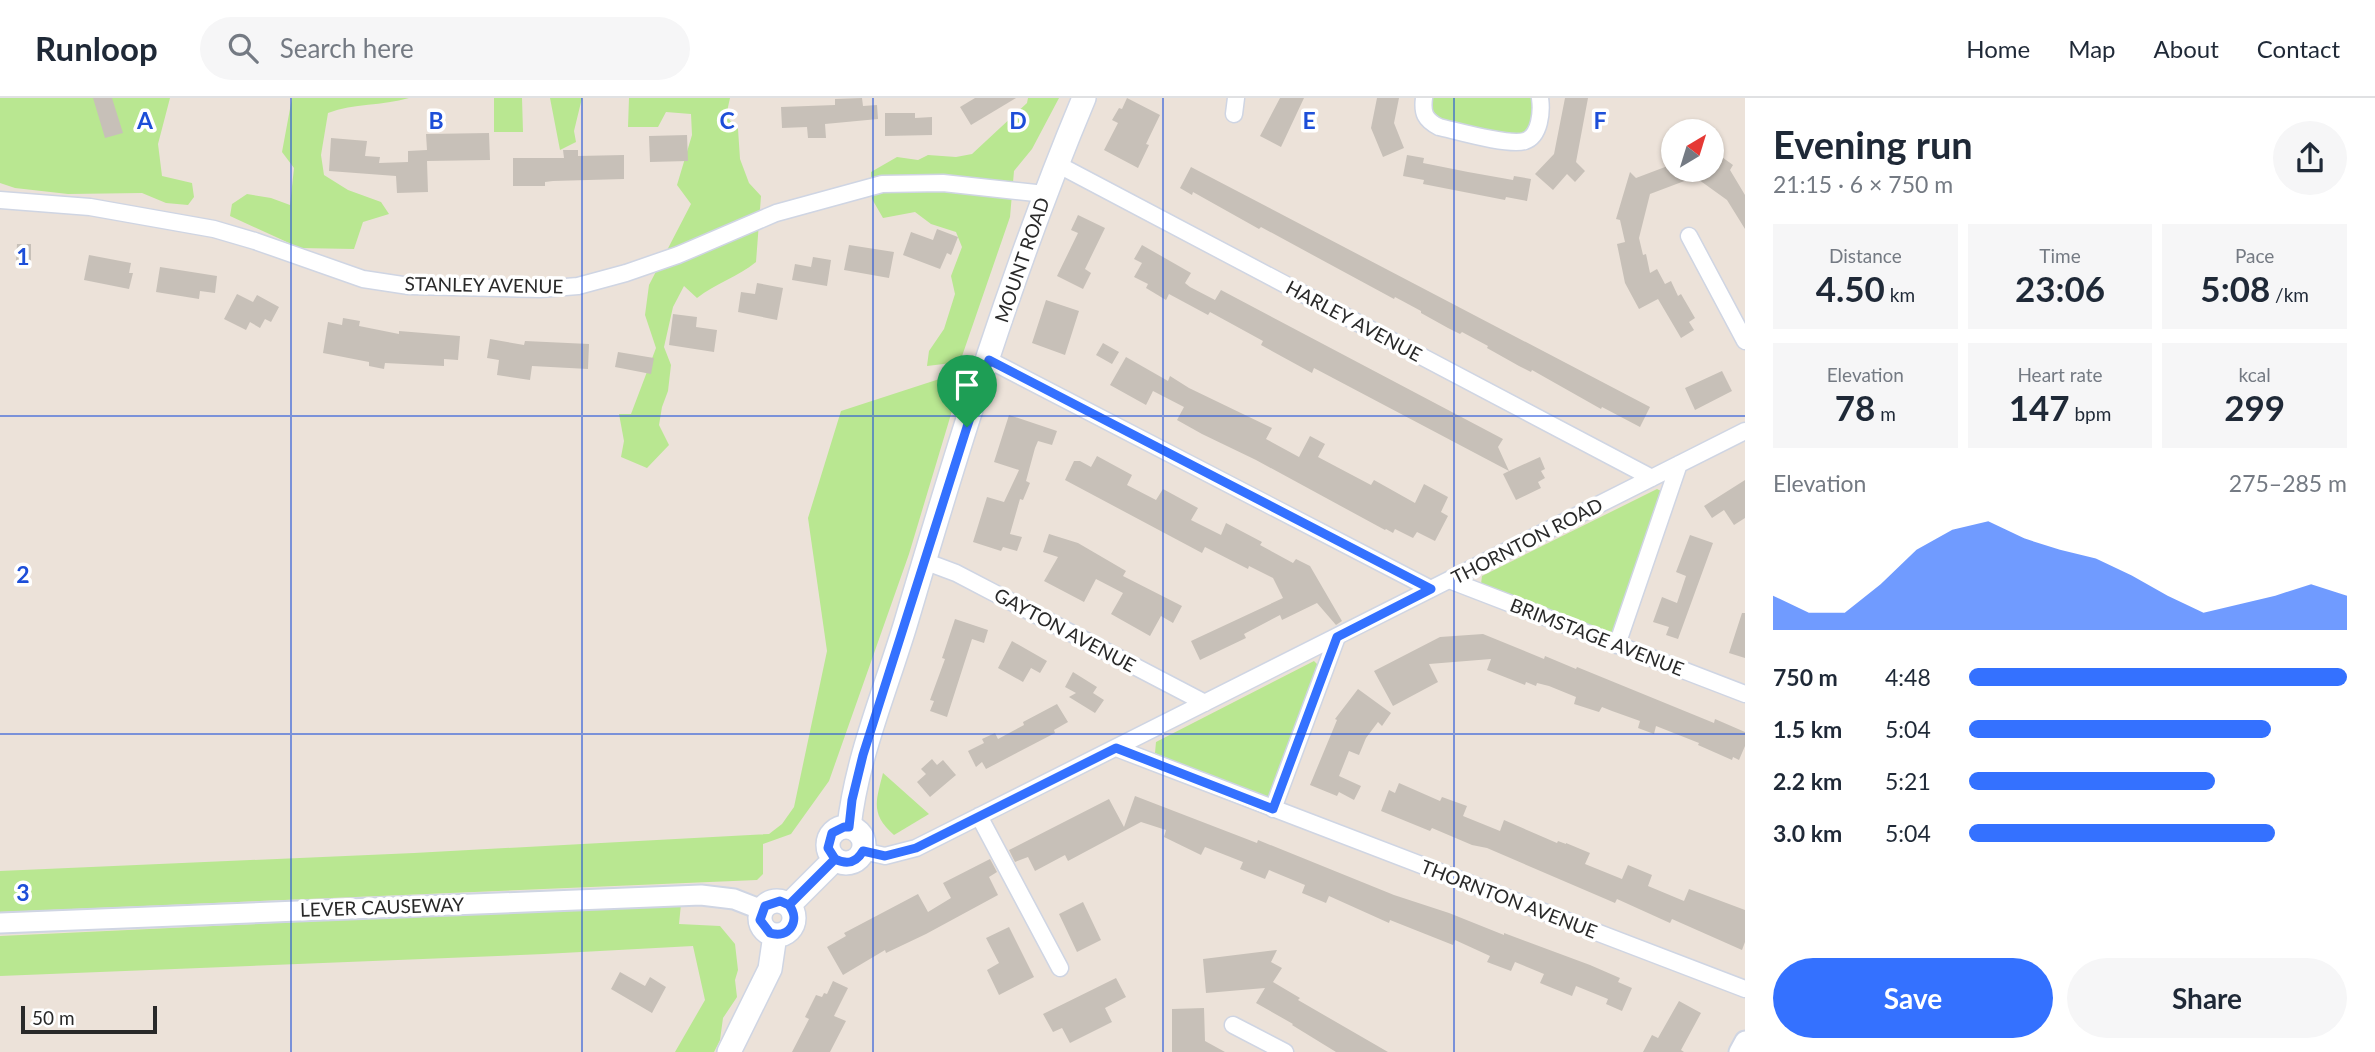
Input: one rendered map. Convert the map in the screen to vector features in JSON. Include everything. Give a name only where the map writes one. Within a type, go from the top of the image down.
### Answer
[{"type":"main road","name":"MOUNT ROAD","points":[[849,827],[852,800],[863,755],[1028,237],[1084,98]]},
{"type":"main road","points":[[849,827],[863,839],[863,851],[856,860],[843,863],[835,859],[828,848],[830,838],[837,830],[849,827]]},
{"type":"main road","points":[[789,905],[835,859]]},
{"type":"main road","points":[[775,901],[785,902],[794,914],[793,925],[785,933],[770,933],[760,920],[762,910],[775,901]]},
{"type":"main road","points":[[729,1052],[770,969],[775,935]]},
{"type":"street","points":[[1424,98],[1423,112],[1428,121],[1439,127],[1513,142],[1527,141],[1536,131],[1540,117],[1540,98]]},
{"type":"street","name":"HARLEY AVENUE","points":[[1057,164],[1652,478]]},
{"type":"street","name":"STANLEY AVENUE","points":[[0,200],[90,207],[215,229],[363,279],[409,286],[540,289],[578,286],[626,273],[678,255],[776,213],[882,184],[943,183],[1045,194]]},
{"type":"street","points":[[1689,236],[1745,341]]},
{"type":"street","points":[[989,360],[1431,589]]},
{"type":"street","name":"THORNTON ROAD","points":[[863,851],[885,856],[916,848],[1745,431]]},
{"type":"street","points":[[1617,645],[1679,464]]},
{"type":"street","name":"GAYTON AVENUE","points":[[924,561],[956,573],[1205,703]]},
{"type":"street","name":"BRIMSTAGE AVENUE","points":[[1448,580],[1745,694]]},
{"type":"street","points":[[1273,809],[1337,637]]},
{"type":"street","name":"THORNTON AVENUE","points":[[1116,748],[1745,989]]},
{"type":"street","points":[[979,816],[1060,968]]},
{"type":"street","name":"LEVER CAUSEWAY","points":[[0,923],[701,895],[734,899],[762,910]]},
{"type":"street","points":[[1233,1025],[1285,1052]]},
{"type":"street","points":[[1739,1052],[1745,1041]]},
{"type":"green space","points":[[0,98],[170,98],[158,144],[162,176],[192,183],[194,197],[188,205],[166,203],[142,193],[68,194],[15,188],[0,183]]},
{"type":"green space","points":[[292,98],[409,98],[328,113],[321,155],[324,175],[348,190],[381,202],[389,214],[363,222],[354,249],[300,248],[230,216],[232,204],[247,194],[290,205],[294,168],[282,152]]},
{"type":"green space","points":[[494,98],[522,98],[523,132],[494,132]]},
{"type":"green space","points":[[550,98],[582,98],[574,131],[576,142],[560,150]]},
{"type":"green space","points":[[629,98],[730,98],[726,116],[738,129],[740,159],[749,183],[761,196],[756,262],[697,298],[684,286],[673,307],[664,347],[671,365],[668,391],[659,425],[669,445],[647,468],[621,457],[624,441],[619,414],[631,414],[656,348],[645,315],[649,285],[691,204],[677,185],[692,135],[691,114],[666,112],[658,127],[628,127]]},
{"type":"green space","points":[[1028,98],[1059,98],[1032,149],[1014,171],[1010,217],[960,362],[927,366],[929,351],[944,329],[955,294],[951,276],[962,247],[956,232],[931,224],[915,212],[883,218],[872,199],[871,172],[897,157],[918,160],[928,155],[956,157],[972,154],[1027,103]]},
{"type":"green space","points":[[1431,98],[1531,98],[1531,125],[1519,137],[1440,123],[1430,116]]},
{"type":"green space","points":[[964,371],[909,554],[829,781],[791,834],[763,844],[763,874],[757,880],[0,912],[0,871],[769,834],[782,824],[794,807],[827,651],[808,518],[841,411]]},
{"type":"green space","points":[[1657,489],[1663,492],[1611,636],[1481,584],[1482,576]]},
{"type":"green space","points":[[1314,661],[1318,665],[1268,801],[1155,753],[1156,742]]},
{"type":"green space","points":[[883,773],[929,814],[894,835],[878,814],[878,792]]},
{"type":"green space","points":[[681,904],[679,924],[720,926],[735,944],[737,997],[723,1018],[720,1040],[714,1052],[675,1052],[705,1000],[693,946],[0,976],[0,936]]},
{"type":"building","points":[[93,98],[112,98],[123,133],[105,138]]},
{"type":"building","points":[[862,98],[863,106],[877,105],[878,119],[825,124],[826,138],[808,138],[807,127],[782,128],[781,107],[835,105],[835,99]]},
{"type":"building","points":[[975,98],[1016,98],[971,125],[960,107]]},
{"type":"building","points":[[1127,98],[1160,115],[1138,168],[1104,150],[1118,123],[1112,120]]},
{"type":"building","points":[[1280,98],[1304,98],[1281,147],[1260,136]]},
{"type":"building","points":[[1377,98],[1399,98],[1394,123],[1404,148],[1383,157],[1371,128]]},
{"type":"building","points":[[1565,98],[1588,98],[1576,162],[1585,171],[1575,182],[1567,174],[1553,190],[1535,174],[1554,154]]},
{"type":"building","points":[[885,113],[915,113],[915,118],[932,117],[932,135],[885,136]]},
{"type":"building","points":[[489,133],[490,160],[427,161],[428,192],[397,193],[396,176],[329,171],[331,138],[367,141],[365,156],[380,157],[379,163],[408,162],[408,151],[427,150],[426,134]]},
{"type":"building","points":[[687,135],[688,161],[650,162],[649,136]]},
{"type":"building","points":[[563,150],[578,150],[578,156],[624,155],[624,179],[553,181],[545,182],[545,186],[513,186],[513,158],[564,158]]},
{"type":"building","points":[[1407,155],[1424,158],[1423,163],[1468,172],[1513,180],[1514,176],[1531,179],[1527,201],[1506,197],[1505,200],[1423,184],[1424,180],[1403,176]]},
{"type":"building","points":[[1724,159],[1733,165],[1730,170],[1745,195],[1745,229],[1727,200],[1702,182],[1724,182]]},
{"type":"building","points":[[1191,167],[1650,407],[1640,427],[1602,407],[1601,409],[1532,370],[1531,372],[1519,366],[1487,348],[1488,346],[1448,328],[1421,311],[1261,227],[1259,229],[1193,192],[1192,195],[1180,188]]},
{"type":"building","points":[[1661,169],[1661,182],[1682,182],[1650,194],[1639,238],[1650,273],[1657,269],[1665,284],[1671,281],[1678,296],[1681,294],[1695,318],[1689,322],[1694,330],[1681,338],[1658,299],[1639,309],[1625,283],[1617,244],[1625,242],[1620,220],[1616,219],[1630,172],[1636,178]]},
{"type":"building","points":[[1078,215],[1105,228],[1085,269],[1091,273],[1083,289],[1057,276],[1078,233],[1071,230]]},
{"type":"building","points":[[937,229],[958,237],[951,255],[947,253],[940,269],[903,255],[911,232],[933,240]]},
{"type":"building","points":[[17,244],[31,244],[31,261],[16,261]]},
{"type":"building","points":[[849,245],[894,252],[889,278],[844,270]]},
{"type":"building","points":[[1142,245],[1191,273],[1185,283],[1190,287],[1215,300],[1221,290],[1503,439],[1498,447],[1509,471],[1314,368],[1312,373],[1261,345],[1263,341],[1210,312],[1208,315],[1169,294],[1166,300],[1146,288],[1148,284],[1134,277],[1142,263],[1134,259]]},
{"type":"building","points":[[89,255],[131,263],[129,273],[133,273],[129,289],[84,280]]},
{"type":"building","points":[[813,257],[831,260],[827,286],[792,280],[795,264],[811,267]]},
{"type":"building","points":[[160,267],[217,276],[215,293],[200,291],[199,299],[156,292]]},
{"type":"building","points":[[757,283],[783,288],[777,320],[738,312],[741,292],[755,294]]},
{"type":"building","points":[[237,294],[253,302],[257,295],[279,307],[271,322],[265,319],[260,328],[250,322],[246,330],[224,319]]},
{"type":"building","points":[[1046,300],[1079,311],[1065,355],[1032,343]]},
{"type":"building","points":[[673,314],[697,317],[696,327],[717,330],[714,352],[669,345]]},
{"type":"building","points":[[343,318],[360,321],[359,326],[399,334],[399,331],[460,336],[458,360],[444,359],[444,366],[385,363],[384,369],[369,366],[369,362],[323,353],[328,322],[342,325]]},
{"type":"building","points":[[490,339],[524,345],[525,341],[589,344],[588,369],[532,366],[530,380],[497,375],[499,360],[487,358]]},
{"type":"building","points":[[1103,343],[1119,352],[1112,364],[1096,355]]},
{"type":"building","points":[[618,352],[654,358],[651,374],[615,367]]},
{"type":"building","points":[[1126,357],[1168,381],[1170,376],[1272,428],[1266,439],[1299,457],[1310,436],[1325,444],[1318,457],[1371,485],[1374,480],[1415,503],[1424,484],[1448,497],[1441,512],[1448,516],[1435,541],[1417,532],[1413,538],[1395,529],[1393,533],[1385,530],[1202,434],[1177,420],[1184,407],[1153,391],[1146,405],[1110,385]]},
{"type":"building","points":[[1722,371],[1732,391],[1695,410],[1685,388]]},
{"type":"building","points":[[1009,415],[1057,431],[1052,445],[1038,441],[1035,448],[1026,481],[1030,483],[1023,500],[1020,499],[1010,534],[1022,537],[1017,551],[1003,547],[1001,551],[973,542],[987,497],[1004,502],[1019,470],[994,462]]},
{"type":"building","points":[[1097,456],[1132,475],[1127,485],[1156,500],[1163,489],[1198,508],[1191,520],[1221,535],[1226,523],[1262,542],[1260,545],[1293,563],[1296,559],[1310,566],[1342,621],[1336,625],[1317,603],[1282,620],[1280,615],[1244,634],[1246,638],[1200,660],[1191,641],[1283,598],[1273,578],[1249,566],[1248,569],[1205,547],[1202,553],[1065,480],[1074,461],[1091,467]]},
{"type":"building","points":[[1540,457],[1545,469],[1541,471],[1545,478],[1538,482],[1541,488],[1516,500],[1503,474]]},
{"type":"building","points":[[1745,480],[1745,518],[1734,525],[1724,510],[1712,518],[1704,506]]},
{"type":"building","points":[[1049,534],[1078,543],[1126,571],[1123,576],[1182,606],[1173,623],[1161,616],[1150,636],[1111,614],[1123,593],[1096,579],[1084,602],[1044,581],[1058,557],[1043,552]]},
{"type":"building","points":[[1690,535],[1713,543],[1678,639],[1666,635],[1669,627],[1653,622],[1662,597],[1677,603],[1686,576],[1676,572]]},
{"type":"building","points":[[1742,613],[1745,613],[1745,658],[1729,653]]},
{"type":"building","points":[[955,619],[988,630],[984,643],[972,639],[947,717],[930,711],[934,701],[930,700],[945,659],[942,658]]},
{"type":"building","points":[[1483,634],[1544,659],[1545,656],[1576,669],[1577,667],[1714,723],[1715,719],[1745,732],[1745,746],[1739,760],[1733,757],[1732,760],[1656,726],[1654,734],[1638,728],[1640,721],[1602,707],[1599,712],[1574,704],[1576,697],[1549,686],[1537,683],[1536,686],[1526,682],[1525,685],[1487,670],[1491,659],[1429,664],[1438,682],[1393,706],[1374,671],[1440,637]]},
{"type":"building","points":[[1012,641],[1047,661],[1040,673],[1031,668],[1023,682],[998,668]]},
{"type":"building","points":[[1073,672],[1097,687],[1093,693],[1104,700],[1095,713],[1069,697],[1076,693],[1065,687]]},
{"type":"building","points":[[1358,689],[1391,713],[1382,726],[1378,722],[1366,738],[1359,755],[1349,751],[1339,776],[1361,786],[1354,800],[1339,792],[1337,796],[1310,785],[1337,720],[1335,719]]},
{"type":"building","points":[[1057,704],[1068,722],[1054,730],[1055,733],[986,769],[982,762],[976,767],[968,751],[984,743],[982,739],[995,733],[998,739]]},
{"type":"building","points":[[932,759],[937,765],[943,760],[956,775],[930,797],[917,782],[926,774],[921,769]]},
{"type":"building","points":[[1399,783],[1440,801],[1442,797],[1467,806],[1463,816],[1500,831],[1504,820],[1557,843],[1566,843],[1590,853],[1585,864],[1622,879],[1628,865],[1652,875],[1648,886],[1684,901],[1689,889],[1745,910],[1745,942],[1742,950],[1672,919],[1670,923],[1617,899],[1615,903],[1487,848],[1472,845],[1432,828],[1430,831],[1381,811],[1389,790],[1395,793]]},
{"type":"building","points":[[1135,796],[1257,843],[1258,840],[1394,895],[1590,965],[1620,978],[1618,982],[1632,988],[1622,1011],[1606,1004],[1608,999],[1576,986],[1572,996],[1540,983],[1544,974],[1515,962],[1511,971],[1487,962],[1490,956],[1455,940],[1453,945],[1390,920],[1389,923],[1329,896],[1326,903],[1302,893],[1305,885],[1269,870],[1265,879],[1240,869],[1243,862],[1205,847],[1201,855],[1164,837],[1166,830],[1141,822],[1068,861],[1065,855],[1035,871],[1028,857],[1015,862],[1009,850],[1109,799],[1124,827]]},
{"type":"building","points":[[990,859],[997,872],[989,877],[998,895],[926,934],[886,953],[885,950],[843,975],[827,947],[846,936],[844,933],[918,894],[928,912],[951,898],[943,883]]},
{"type":"building","points":[[1083,902],[1101,940],[1077,952],[1059,914]]},
{"type":"building","points":[[1009,927],[1034,977],[999,995],[987,970],[999,963],[986,938]]},
{"type":"building","points":[[1277,950],[1271,962],[1282,968],[1273,982],[1300,998],[1298,1000],[1388,1052],[1336,1052],[1256,1003],[1265,988],[1206,993],[1203,959]]},
{"type":"building","points":[[620,972],[645,986],[650,977],[666,987],[652,1013],[611,989]]},
{"type":"building","points":[[1116,978],[1126,997],[1105,1008],[1112,1022],[1070,1043],[1062,1028],[1053,1032],[1043,1014]]},
{"type":"building","points":[[833,981],[848,988],[834,1016],[846,1021],[830,1052],[792,1052],[809,1019],[805,1017],[816,995],[822,997],[824,993],[827,994]]},
{"type":"building","points":[[1679,1001],[1701,1013],[1681,1050],[1684,1052],[1643,1052],[1652,1035],[1658,1038]]},
{"type":"building","points":[[1204,1008],[1205,1041],[1225,1052],[1172,1052],[1172,1009]]},
{"type":"route","points":[[967,427],[863,755],[852,800],[849,827],[832,833],[828,848],[835,859],[789,905],[775,901],[762,910],[762,925],[775,935],[790,929],[794,914],[789,905],[804,889],[835,859],[850,863],[863,851],[885,856],[916,848],[1116,748],[1273,809],[1337,637],[1431,589],[989,360],[967,427]]}]
